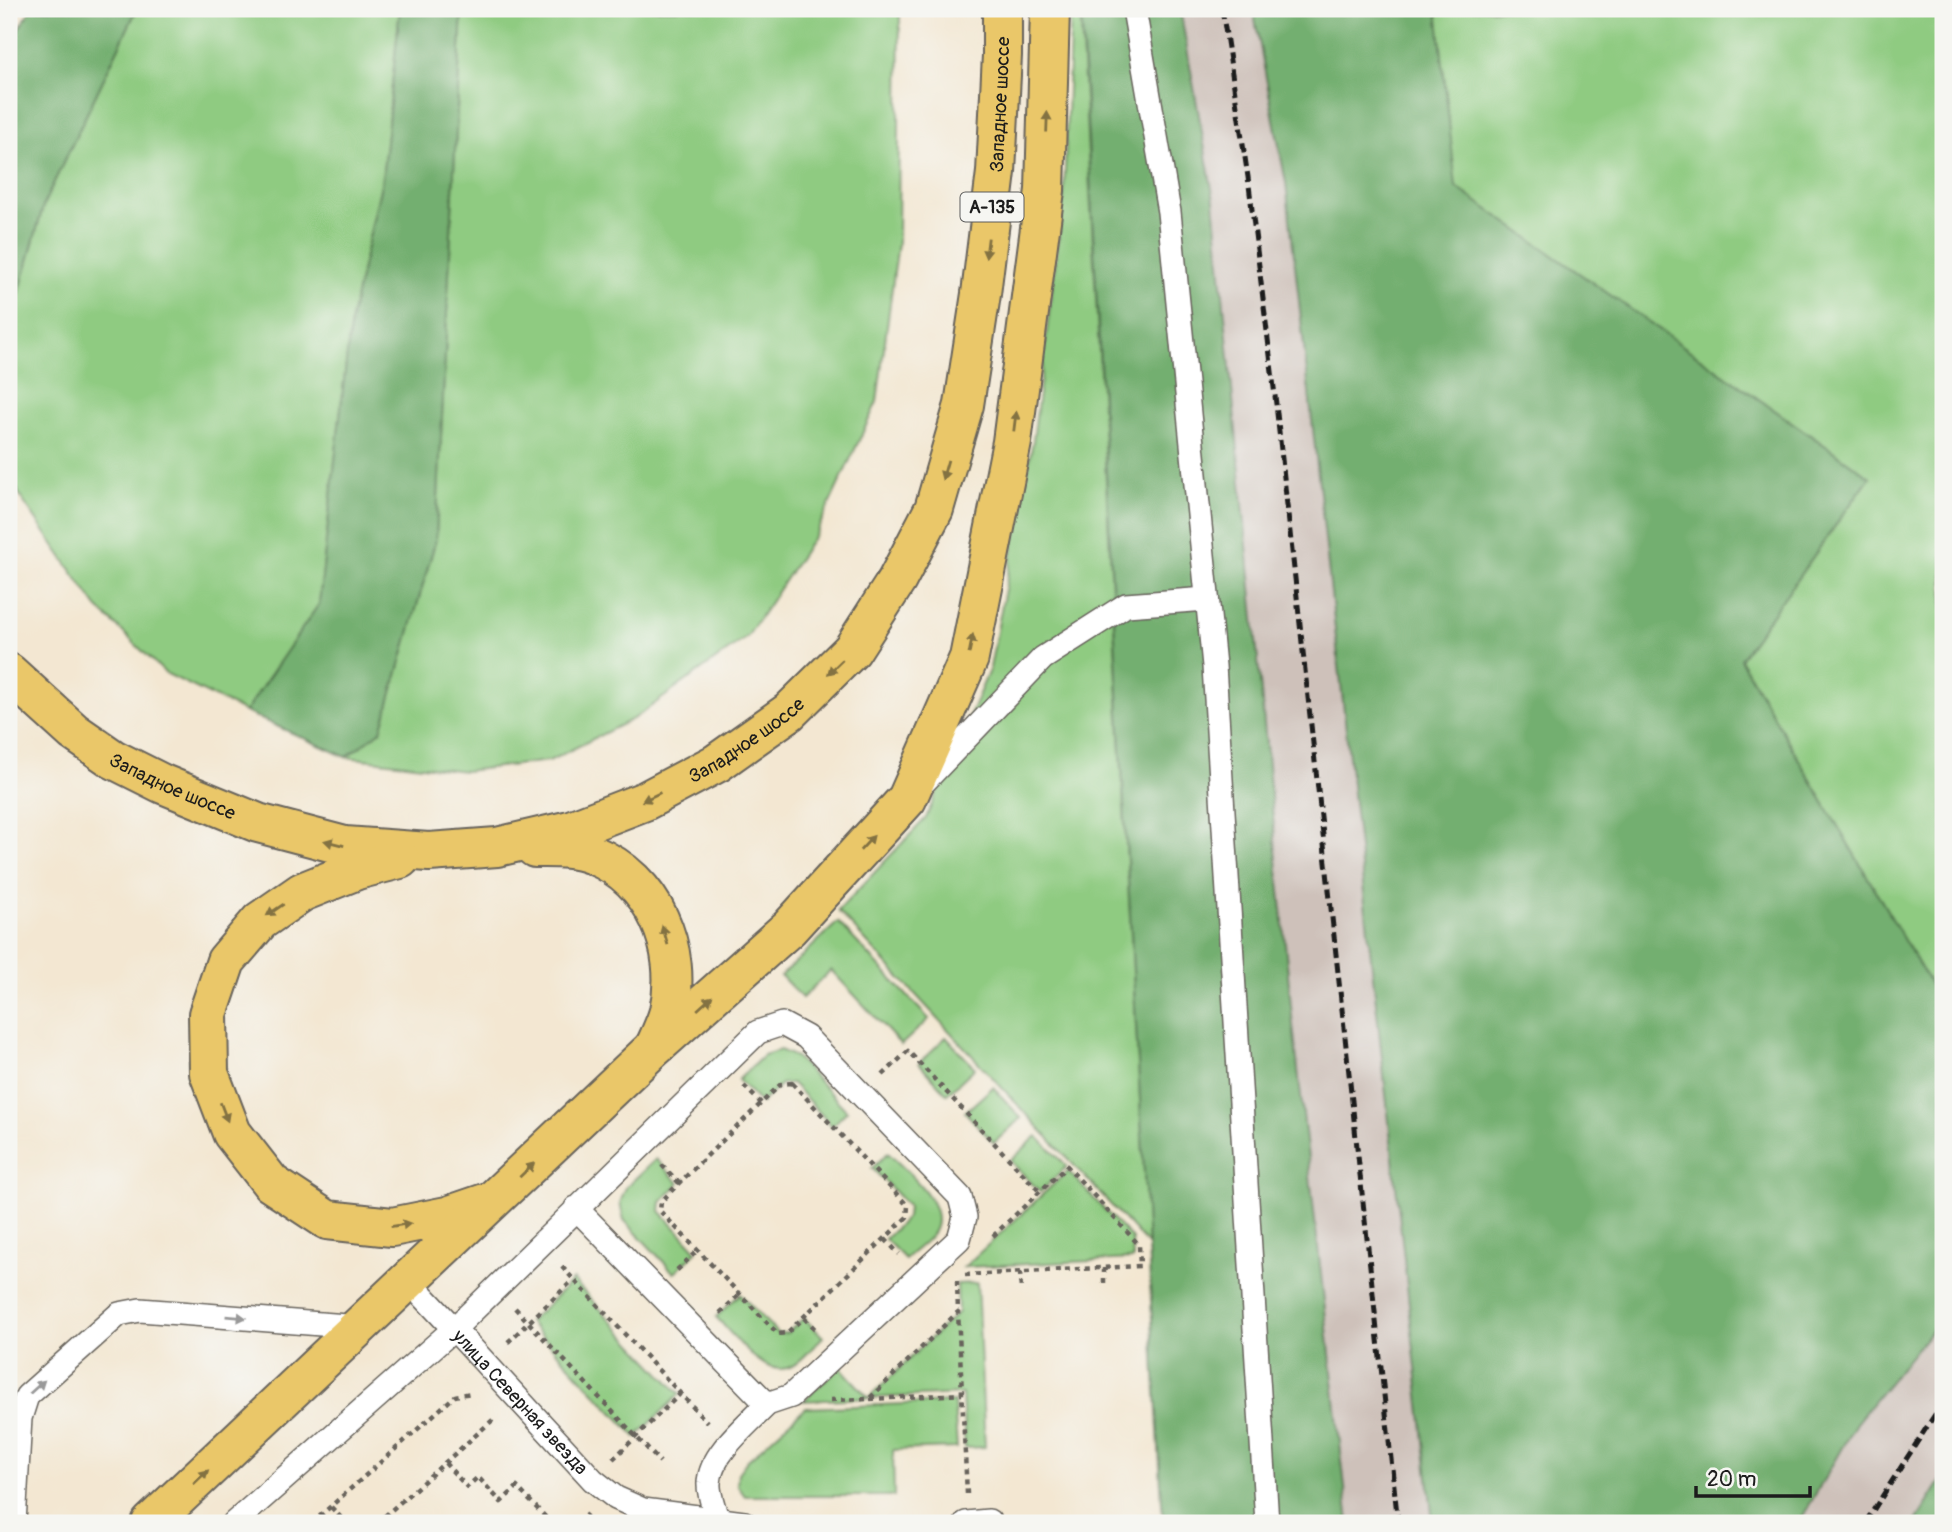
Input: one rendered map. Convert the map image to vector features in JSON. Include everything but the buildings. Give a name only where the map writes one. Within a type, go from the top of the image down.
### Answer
[{"type":"highway","name":"Западное шоссе","points":[[9,673],[74,732],[113,758],[163,784],[258,823],[345,846],[429,852],[497,847],[570,830],[645,801],[717,763],[789,712],[852,650],[897,580],[934,509],[964,405],[996,172],[1002,9]]},
{"type":"highway","points":[[151,1523],[654,1048],[789,928],[908,799],[969,658],[1012,442],[1045,190],[1050,9]]},
{"type":"highway","points":[[497,847],[564,848],[593,855],[620,870],[645,892],[666,931],[673,975],[669,1012],[654,1048]]},
{"type":"highway","points":[[429,852],[357,870],[302,892],[260,920],[226,961],[208,1014],[209,1073],[232,1133],[271,1184],[327,1220],[392,1227],[447,1216],[496,1199]]},
{"type":"lane","points":[[1134,9],[1169,212],[1214,666],[1267,1523]]},
{"type":"lane","points":[[908,799],[1043,658],[1126,605],[1207,599]]},
{"type":"lane","points":[[409,1281],[454,1329],[758,1032],[782,1024],[806,1037],[960,1197],[965,1217],[959,1239],[791,1396],[767,1404],[713,1463],[709,1483],[717,1520]]},
{"type":"lane","points":[[576,1208],[767,1404]]},
{"type":"lane","points":[[14,1523],[20,1418],[27,1396],[120,1314],[140,1310],[360,1327]]},
{"type":"lane","name":"улица Северная звезда","points":[[234,1523],[454,1329],[593,1480],[616,1498],[643,1510],[744,1523]]},
{"type":"path","points":[[908,1051],[1040,1192]]},
{"type":"path","points":[[792,1083],[908,1206],[907,1217],[886,1239],[787,1333],[778,1334],[660,1211],[661,1202],[781,1084],[792,1083]]},
{"type":"path","points":[[975,1522],[962,1394],[957,1276],[1140,1266],[1139,1245],[1067,1166],[985,1243]]},
{"type":"path","points":[[886,1239],[905,1259]]},
{"type":"path","points":[[540,1244],[728,1445]]},
{"type":"path","points":[[1104,1268],[1104,1287]]},
{"type":"path","points":[[1020,1272],[1021,1291]]},
{"type":"path","points":[[486,1363],[573,1280]]},
{"type":"path","points":[[495,1288],[660,1462]]},
{"type":"path","points":[[869,1399],[958,1312]]},
{"type":"path","points":[[593,1480],[680,1394]]},
{"type":"path","points":[[829,1400],[962,1394]]},
{"type":"path","points":[[312,1523],[455,1396]]},
{"type":"path","points":[[377,1523],[498,1415]]},
{"type":"path","points":[[445,1463],[467,1487],[478,1477],[501,1502],[517,1487],[551,1523]]},
{"type":"path","points":[[331,1507],[345,1523]]},
{"type":"shaded area","points":[[1180,9],[1253,9],[1286,183],[1433,1523],[1349,1523],[1291,1003],[1214,200]]},
{"type":"shaded area","points":[[1943,1316],[1943,1478],[1915,1523],[1799,1523],[1856,1423]]},
{"type":"green space","points":[[31,9],[137,9],[44,203],[9,330],[9,45]]},
{"type":"green space","points":[[137,9],[400,9],[382,180],[351,319],[319,604],[245,712],[165,673],[97,607],[21,498],[9,472],[9,330],[44,203]]},
{"type":"green space","points":[[400,9],[462,9],[436,539],[381,731],[346,757],[245,712],[319,604],[351,318],[382,180]]},
{"type":"green space","points":[[462,9],[900,9],[898,243],[877,402],[816,533],[747,637],[635,718],[549,761],[465,771],[346,757],[381,731],[436,539]]},
{"type":"green space","points":[[1071,9],[1080,9],[1148,1245],[838,911],[926,818],[990,668],[1033,441],[1064,195]]},
{"type":"green space","points":[[1081,9],[1180,9],[1214,200],[1292,1016],[1349,1523],[1163,1523]]},
{"type":"green space","points":[[1253,9],[1437,9],[1456,187],[1870,477],[1740,659],[1943,1006],[1943,1316],[1856,1423],[1799,1523],[1433,1523],[1286,183]]},
{"type":"green space","points":[[1437,9],[1943,9],[1943,1006],[1740,659],[1870,477],[1455,187]]},
{"type":"green space","points":[[838,922],[929,1019],[901,1045],[831,970],[802,998],[781,976]]},
{"type":"green space","points":[[946,1037],[975,1068],[947,1094],[919,1063]]},
{"type":"green space","points":[[780,1050],[796,1057],[847,1111],[832,1126],[792,1083],[781,1084],[761,1103],[738,1080],[764,1055]]},
{"type":"green space","points":[[993,1087],[1021,1118],[994,1143],[965,1112]]},
{"type":"green space","points":[[1037,1136],[1067,1166],[1040,1192],[1010,1161]]},
{"type":"green space","points":[[888,1153],[924,1189],[936,1212],[937,1223],[933,1233],[905,1259],[885,1239],[907,1217],[908,1206],[872,1168]]},
{"type":"green space","points":[[656,1159],[679,1183],[661,1202],[660,1211],[697,1251],[674,1273],[624,1220],[620,1203],[626,1187]]},
{"type":"green space","points":[[1068,1171],[1132,1239],[1133,1259],[964,1267]]},
{"type":"green space","points":[[573,1280],[680,1394],[636,1437],[529,1322]]},
{"type":"green space","points":[[977,1283],[985,1447],[965,1448],[962,1394],[803,1401],[840,1367],[869,1398],[958,1312],[957,1284]]},
{"type":"green space","points":[[740,1294],[778,1334],[787,1333],[804,1318],[823,1337],[794,1365],[780,1369],[769,1367],[749,1353],[716,1317]]},
{"type":"green space","points":[[954,1402],[957,1448],[893,1450],[894,1496],[745,1496],[737,1485],[738,1473],[747,1461],[805,1408]]},
{"type":"green space","points":[[1943,1478],[1943,1523],[1915,1523]]},
{"type":"railway","points":[[1222,9],[1248,177],[1276,404],[1398,1523]]},
{"type":"railway","points":[[1865,1523],[1943,1402]]}]
